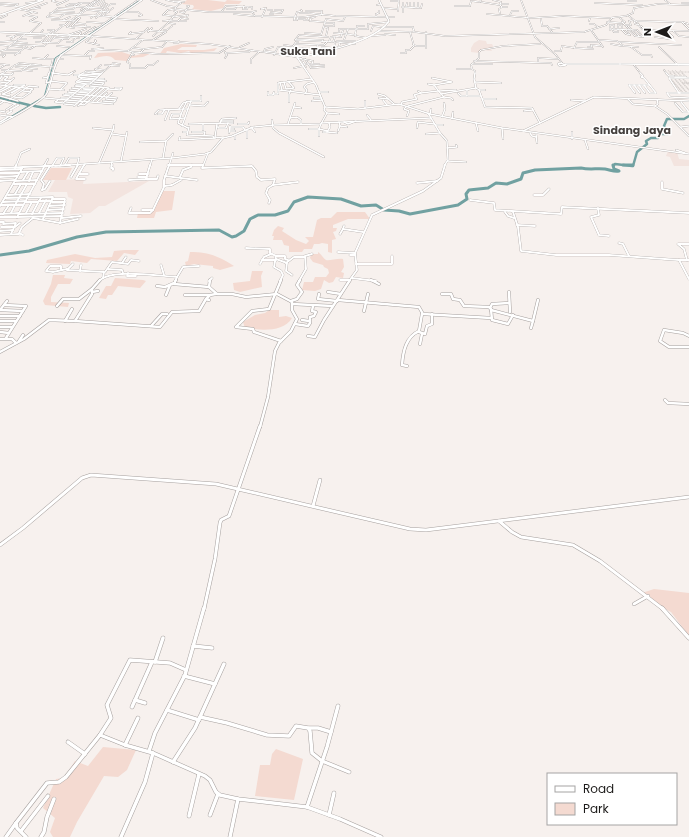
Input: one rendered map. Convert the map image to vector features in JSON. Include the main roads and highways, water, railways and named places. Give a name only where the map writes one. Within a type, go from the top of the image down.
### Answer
[{"type":"waterway","points":[[44,97],[55,58],[140,0]]},
{"type":"waterway","points":[[0,98],[29,105]]},
{"type":"waterway","points":[[0,123],[40,99]]},
{"type":"waterway","points":[[34,106],[46,108],[60,107]]},
{"type":"waterway","points":[[633,166],[637,152],[647,144],[646,141],[651,138],[658,138],[659,134],[668,134],[664,126],[667,119],[684,119],[689,116]]},
{"type":"waterway","points":[[613,166],[615,164],[624,165]]},
{"type":"waterway","points":[[624,165],[633,165]]},
{"type":"waterway","points":[[624,165],[632,166]]},
{"type":"waterway","points":[[0,255],[29,251],[77,237],[106,232],[219,230],[232,237],[244,231],[250,219],[258,215],[275,215],[288,211],[294,202],[308,197],[341,199],[361,206],[376,205],[384,210],[399,211],[410,214],[458,205],[467,199],[466,194],[469,190],[488,188],[496,183],[507,184],[521,179],[523,173],[535,170],[581,168],[619,171],[614,169],[613,166]]},
{"type":"tunnel","points":[[668,70],[671,74]]},
{"type":"tunnel","points":[[677,72],[682,72]]},
{"type":"tunnel","points":[[677,72],[682,77]]},
{"type":"tunnel","points":[[682,72],[689,72]]},
{"type":"tunnel","points":[[671,74],[674,77]]},
{"type":"tunnel","points":[[675,74],[678,77]]},
{"type":"tunnel","points":[[683,74],[686,77]]},
{"type":"tunnel","points":[[670,78],[683,93]]},
{"type":"tunnel","points":[[675,79],[687,93]]},
{"type":"tunnel","points":[[679,79],[683,83]]},
{"type":"tunnel","points":[[683,79],[687,83]]},
{"type":"tunnel","points":[[683,83],[687,83]]},
{"type":"tunnel","points":[[683,83],[689,90]]},
{"type":"district","name":"Suka Tani","points":[[308,51]]},
{"type":"district","name":"Sindang Jaya","points":[[632,130]]}]
